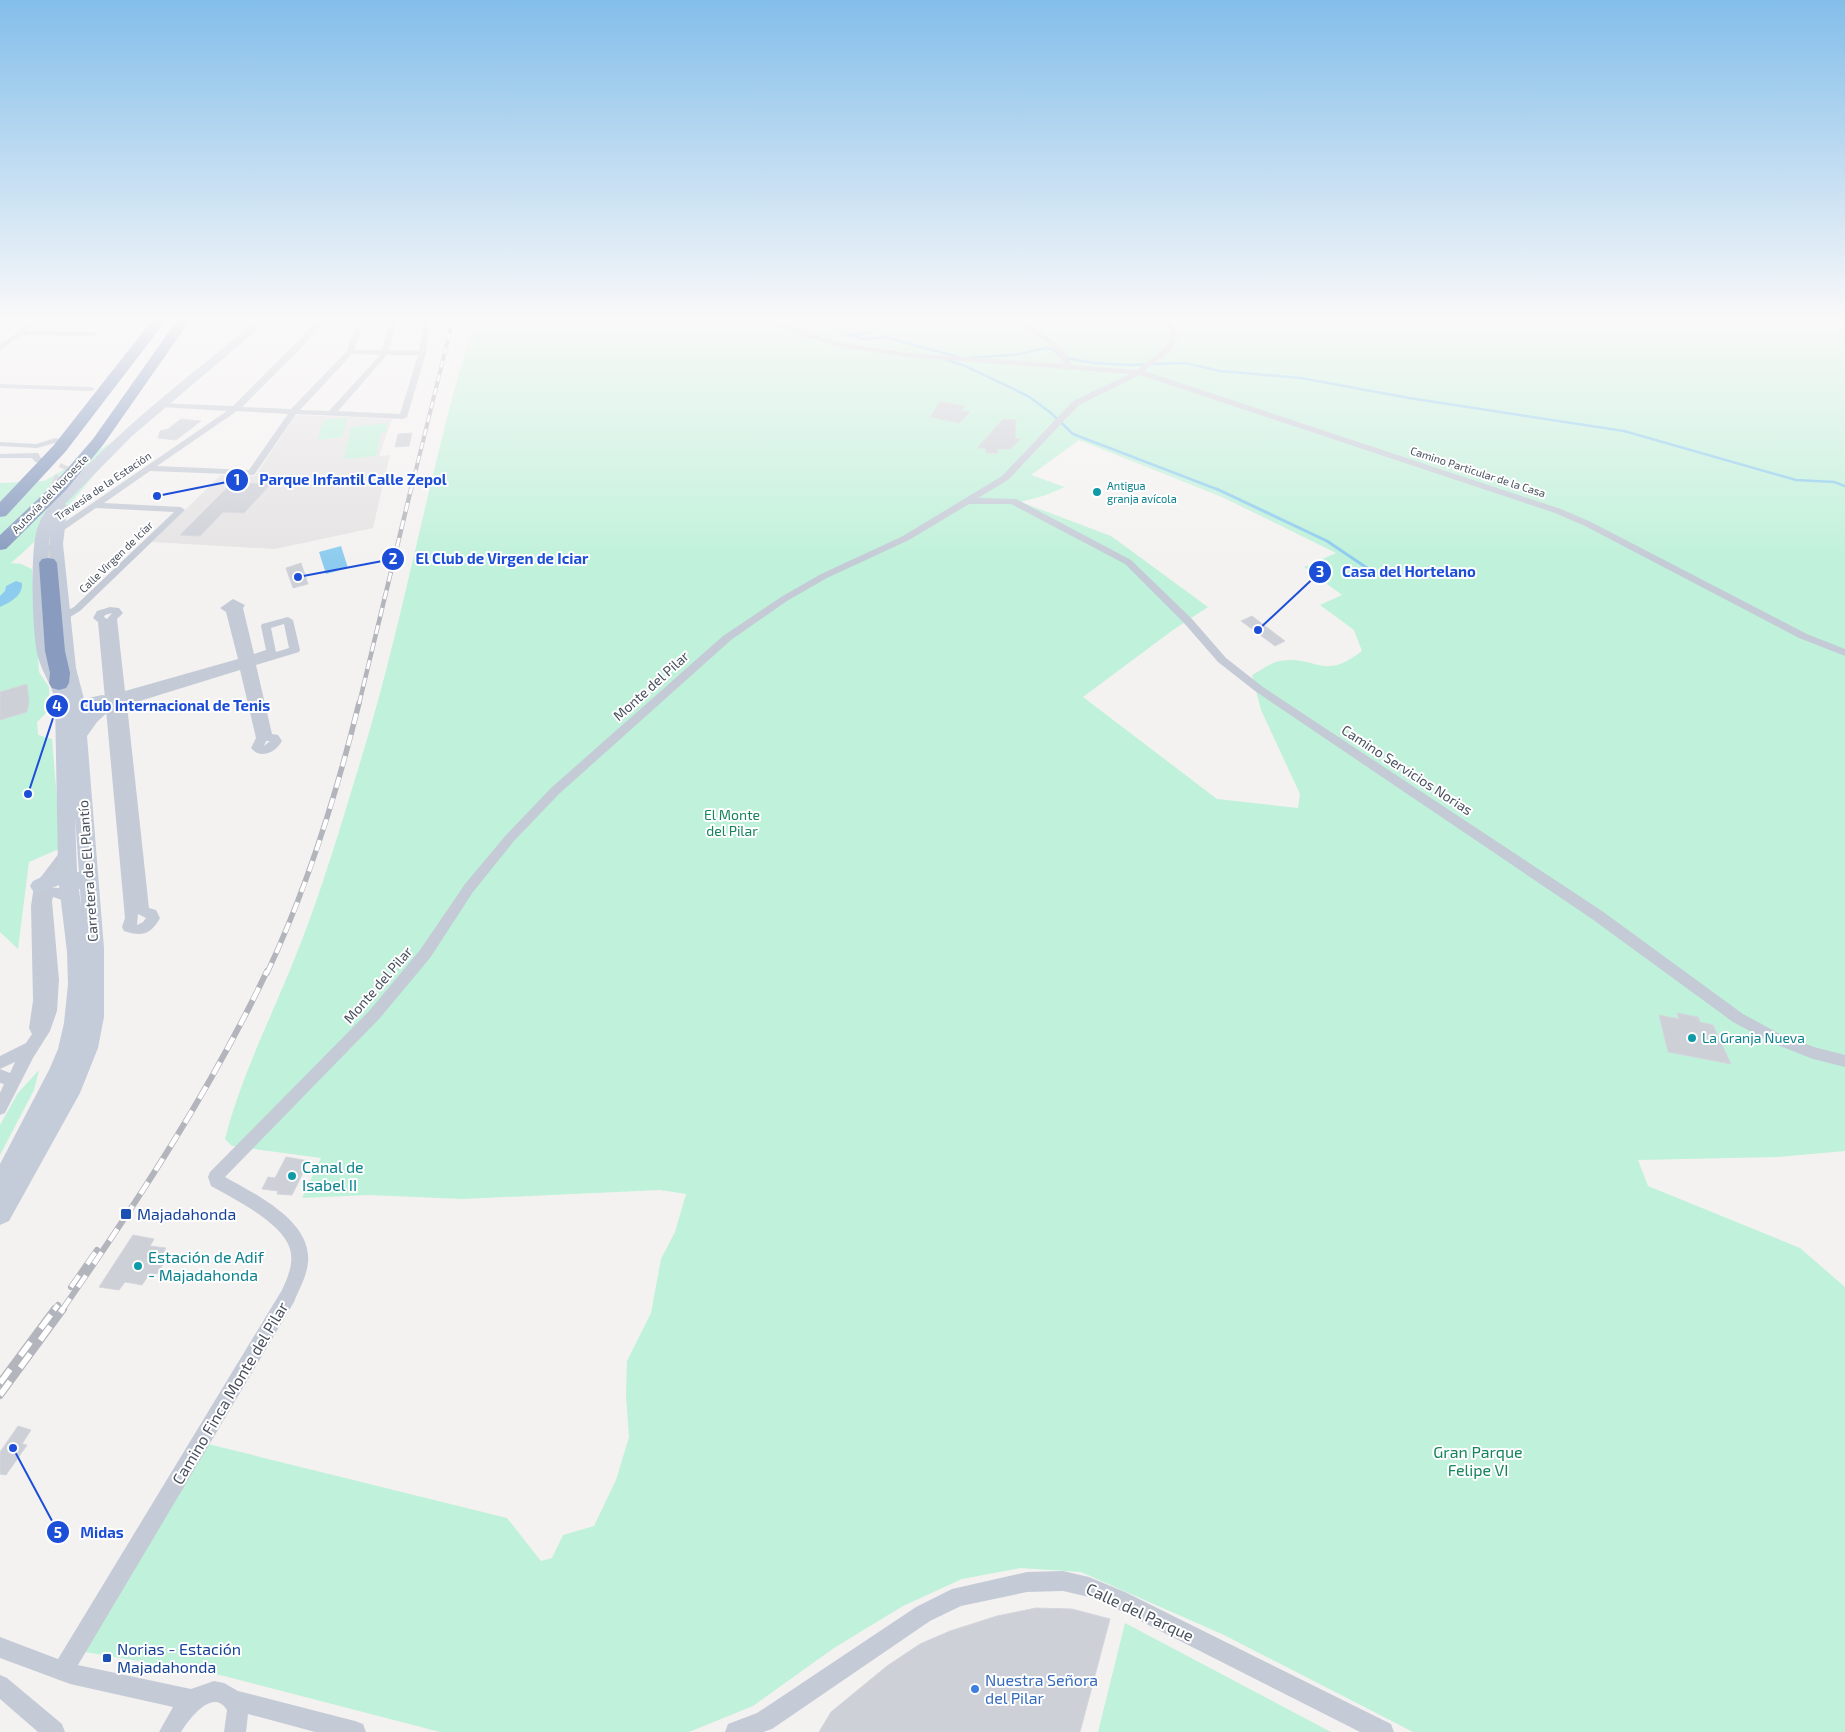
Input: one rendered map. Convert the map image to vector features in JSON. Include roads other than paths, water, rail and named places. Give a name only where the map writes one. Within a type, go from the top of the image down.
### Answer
[{"type":"highway","name":"Autovía del Noroeste","points":[[0,512],[60,448],[91,400]]},
{"type":"highway","points":[[0,501],[35,453],[56,440],[92,400]]},
{"type":"highway","points":[[0,527],[34,492],[73,447],[109,400]]},
{"type":"highway","points":[[67,466],[119,400]]},
{"type":"highway","name":"Autovía del Noroeste","points":[[0,545],[60,486],[98,442],[127,400]]},
{"type":"highway","points":[[48,563],[55,651],[66,681]]},
{"type":"street","points":[[58,510],[86,475],[118,441],[167,400]]},
{"type":"street","name":"Travesía de la Estación","points":[[58,530],[235,409],[244,400]]},
{"type":"street","points":[[149,468],[252,473],[293,412],[305,400]]},
{"type":"street","points":[[332,414],[344,400]]},
{"type":"street","points":[[161,405],[403,417],[408,400]]},
{"type":"street","name":"Monte del Pilar","points":[[250,1143],[375,1014],[425,954],[469,888],[510,838],[556,791],[726,638],[784,599],[824,576],[906,538],[1005,478],[1076,403],[1082,400]]},
{"type":"street","name":"Camino Particular de la Casa","points":[[1240,400],[1558,511],[1588,524],[1804,636],[1845,653]]},
{"type":"street","points":[[0,444],[35,453]]},
{"type":"street","points":[[0,456],[34,455],[35,453]]},
{"type":"street","name":"Camino Servicios Norias","points":[[966,501],[1013,501],[1055,525],[1128,562],[1188,621],[1222,660],[1259,689],[1597,915],[1738,1018],[1775,1038],[1813,1053],[1845,1061]]},
{"type":"street","name":"Calle Virgen de Icíar","points":[[63,616],[77,609],[181,510],[95,505]]},
{"type":"street","name":"Carretera de El Plantío","points":[[0,1213],[72,1086],[87,1048],[93,1017],[94,948],[83,818],[66,681],[63,616],[56,544],[59,519],[58,510]]},
{"type":"street","name":"Carretera de El Plantío","points":[[58,510],[41,541],[44,646],[45,660],[66,681]]},
{"type":"street","points":[[112,701],[112,618],[118,613],[116,610],[101,613],[98,618],[103,620],[112,701],[132,918],[129,927],[137,930],[148,926],[153,918],[151,914],[143,911],[112,701]]},
{"type":"street","points":[[71,720],[112,701],[247,661],[295,650],[288,620],[266,626],[271,652],[247,661]]},
{"type":"street","points":[[247,661],[267,737],[274,738],[276,741],[272,747],[266,750],[257,748],[262,738],[247,661]]},
{"type":"street","points":[[66,681],[112,701]]},
{"type":"street","points":[[71,720],[91,718],[112,701]]},
{"type":"street","name":"Carretera de El Plantío","points":[[0,1186],[24,1144],[69,1049],[75,1022],[78,984],[67,851],[66,782],[71,720]]},
{"type":"street","points":[[70,887],[74,871],[72,834],[83,818]]},
{"type":"street","points":[[0,1108],[6,1082],[39,1032],[46,1025],[52,996],[44,889],[67,851]]},
{"type":"street","points":[[44,889],[58,876],[63,875],[70,887]]},
{"type":"street","points":[[70,887],[74,878],[79,922],[84,940],[87,945],[94,948]]},
{"type":"street","points":[[0,1062],[30,1048]]},
{"type":"street","name":"Camino Finca Monte del Pilar","points":[[63,1670],[288,1296],[296,1276],[300,1259],[299,1248],[295,1238],[268,1211],[248,1197],[217,1181],[216,1177],[250,1143]]},
{"type":"street","name":"Calle del Parque","points":[[736,1732],[759,1726],[923,1614],[959,1596],[1027,1582],[1064,1581],[1090,1587],[1118,1599],[1383,1732]]},
{"type":"street","points":[[0,1647],[26,1659],[91,1681],[194,1700]]},
{"type":"street","points":[[0,1686],[54,1732]]},
{"type":"street","points":[[170,1732],[180,1714],[194,1700],[206,1693],[217,1690],[227,1693],[234,1700],[238,1710],[235,1732]]},
{"type":"street","points":[[234,1700],[355,1732]]},
{"type":"water","points":[[341,546],[348,568],[326,574],[319,552]]},
{"type":"water","points":[[16,581],[22,583],[20,592],[15,598],[0,607],[0,596],[5,591],[6,586]]},
{"type":"waterway","points":[[1033,400],[1051,413],[1073,434],[1219,490]]},
{"type":"waterway","points":[[1421,400],[1624,431],[1796,480],[1834,482],[1845,486]]},
{"type":"waterway","points":[[1217,489],[1327,541],[1367,568]]},
{"type":"tunnel","points":[[56,490],[67,466]]},
{"type":"tunnel","points":[[48,563],[50,513],[56,489]]},
{"type":"railway","points":[[411,490],[433,400]]},
{"type":"railway","points":[[359,704],[411,489]]},
{"type":"railway","points":[[267,973],[282,940],[320,840],[341,772],[359,703]]},
{"type":"railway","points":[[62,1310],[172,1145],[222,1059],[267,971]]},
{"type":"railway","points":[[71,1287],[97,1250]]},
{"type":"railway","points":[[54,1310],[58,1305]]},
{"type":"railway","points":[[0,1383],[55,1309]]},
{"type":"railway","points":[[0,1395],[63,1309]]},
{"type":"place","name":"Antigua granja avícola","points":[[1097,492]]},
{"type":"place","name":"Parque Infantil Calle Zepol","points":[[157,496]]},
{"type":"place","name":"El Club de Virgen de Iciar","points":[[298,577]]},
{"type":"place","name":"Casa del Hortelano","points":[[1258,630]]},
{"type":"place","name":"Club Internacional de Tenis","points":[[28,794]]},
{"type":"place","name":"La Granja Nueva","points":[[1692,1038]]},
{"type":"place","name":"Canal de Isabel II","points":[[292,1176]]},
{"type":"place","name":"Majadahonda","points":[[126,1214]]},
{"type":"place","name":"Estación de Adif - Majadahonda","points":[[138,1266]]},
{"type":"place","name":"Midas","points":[[13,1448]]},
{"type":"place","name":"Norias - Estación Majadahonda","points":[[107,1658]]},
{"type":"place","name":"Nuestra Señora del Pilar","points":[[975,1689]]},
{"type":"park label","name":"El Monte del Pilar","points":[[732,824]]},
{"type":"park label","name":"Gran Parque Felipe VI","points":[[1478,1461]]}]
